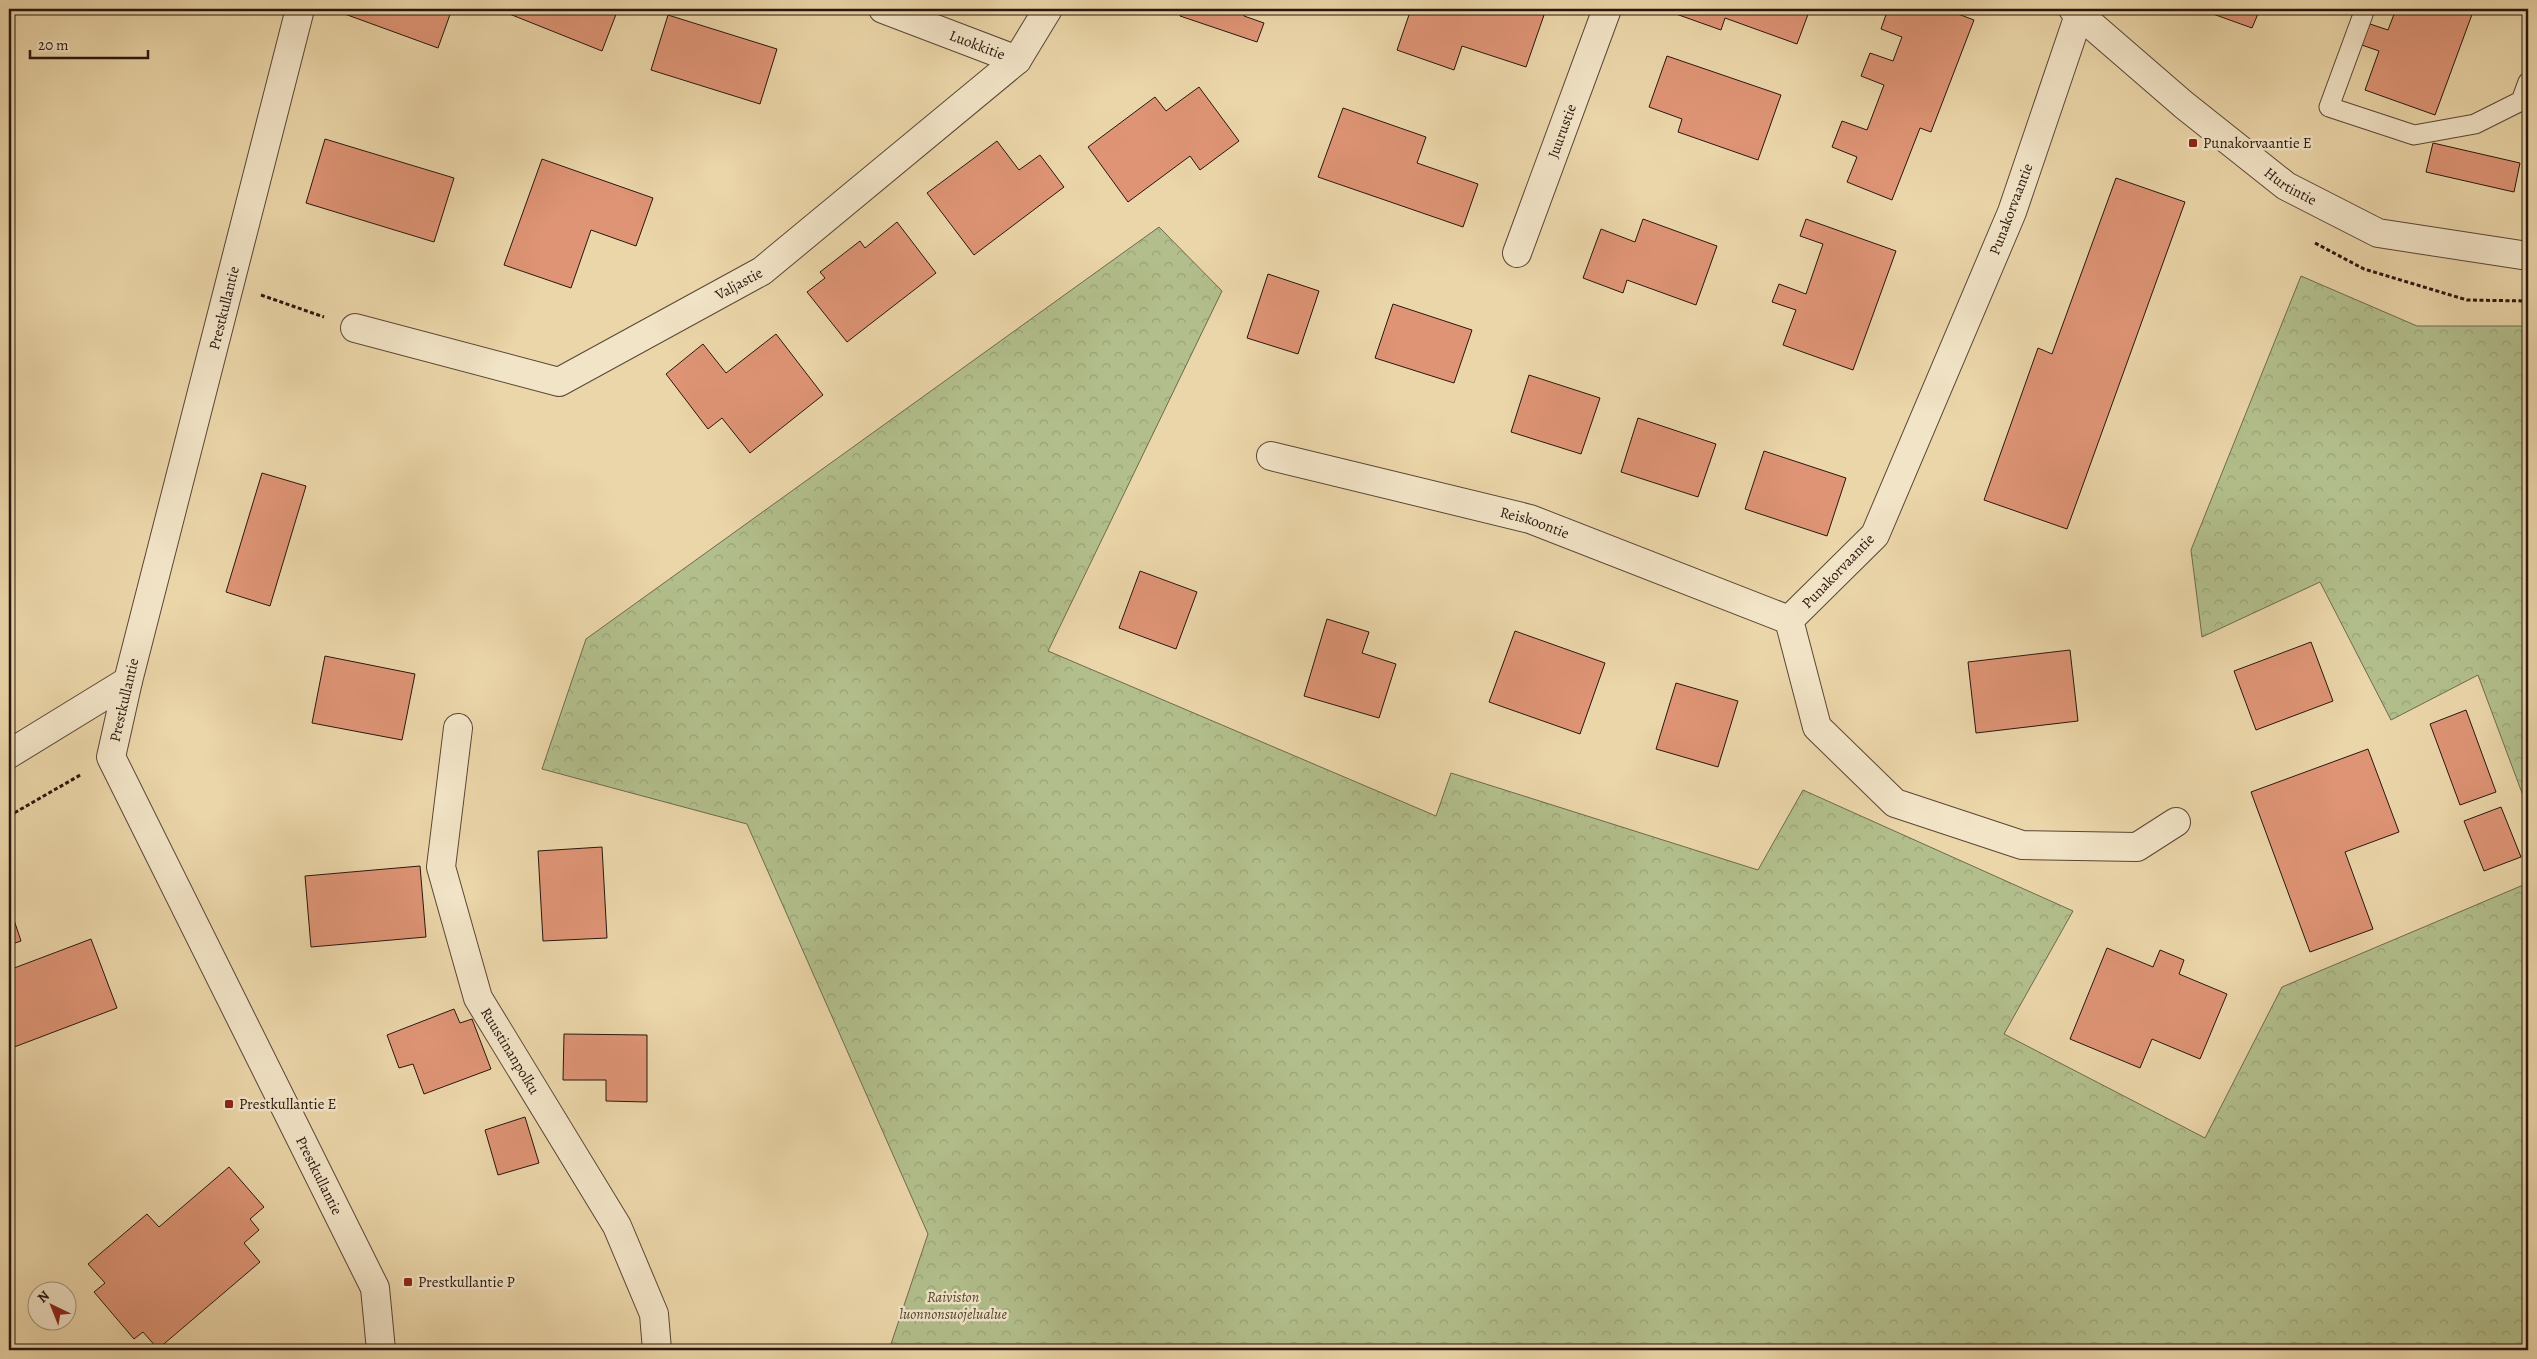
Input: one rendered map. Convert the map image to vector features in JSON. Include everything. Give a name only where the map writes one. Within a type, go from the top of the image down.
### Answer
[{"type":"street","name":"Prestkullantie","points":[[300,9],[128,681],[111,757],[375,1288],[381,1350]]},
{"type":"street","name":"Luokkitie","points":[[883,9],[1017,60]]},
{"type":"street","name":"Valjastie","points":[[355,328],[559,382],[762,271],[1017,60],[1048,9]]},
{"type":"street","name":"Juurustie","points":[[1517,253],[1607,9]]},
{"type":"street","name":"Hurtintie","points":[[2078,10],[2184,105],[2286,186],[2378,233],[2528,256]]},
{"type":"street","name":"Punakorvaantie","points":[[2078,10],[2012,212],[1875,536],[1789,620],[1818,727],[1895,803],[2022,845],[2137,847],[2176,822]]},
{"type":"street","name":"Reiskoontie","points":[[1271,456],[1530,518],[1789,620]]},
{"type":"street","points":[[9,754],[128,681]]},
{"type":"street","name":"Ruustinanpolku","points":[[458,728],[440,867],[478,998],[617,1226],[654,1314],[657,1350]]},
{"type":"lane","points":[[2365,9],[2329,107],[2414,135],[2475,124],[2521,101],[2528,82]]},
{"type":"path","points":[[230,284],[355,328]]},
{"type":"path","points":[[9,816],[111,757]]},
{"type":"green space","name":"Raiviston luonnonsuojelualue","points":[[1159,227],[1222,291],[1048,651],[1436,816],[1451,773],[1758,870],[1803,790],[2073,911],[2004,1034],[2205,1138],[2282,987],[2528,883],[2528,1350],[889,1350],[928,1234],[747,824],[542,769],[586,639]]},
{"type":"green space","points":[[2301,276],[2417,326],[2528,326],[2528,809],[2478,675],[2391,720],[2320,582],[2202,637],[2191,550]]},
{"type":"building","points":[[343,9],[452,9],[438,48],[342,13]]},
{"type":"building","points":[[497,9],[618,9],[602,51]]},
{"type":"building","points":[[1182,9],[1246,9],[1244,16],[1264,23],[1257,42],[1180,16]]},
{"type":"building","points":[[1411,9],[1527,9],[1544,15],[1526,67],[1462,46],[1454,70],[1397,50]]},
{"type":"building","points":[[1678,9],[1810,9],[1797,44],[1725,18],[1721,30],[1676,14]]},
{"type":"building","points":[[1888,9],[1945,9],[1974,20],[1931,132],[1920,128],[1892,200],[1847,182],[1857,157],[1832,147],[1842,121],[1867,130],[1884,85],[1861,76],[1870,53],[1893,61],[1902,37],[1881,29]]},
{"type":"building","points":[[2199,9],[2260,9],[2252,28]]},
{"type":"building","points":[[2396,9],[2474,9],[2435,115],[2365,90],[2379,51],[2359,44],[2367,23],[2388,30]]},
{"type":"building","points":[[668,15],[777,49],[760,104],[651,70]]},
{"type":"building","points":[[1667,56],[1781,95],[1758,160],[1678,132],[1682,119],[1649,107]]},
{"type":"building","points":[[1199,87],[1239,141],[1200,170],[1190,156],[1128,202],[1088,147],[1155,97],[1166,111]]},
{"type":"building","points":[[1343,108],[1426,137],[1417,163],[1478,184],[1463,227],[1318,177]]},
{"type":"building","points":[[325,139],[454,178],[434,242],[306,203]]},
{"type":"building","points":[[997,141],[1019,170],[1040,155],[1064,187],[974,255],[927,193]]},
{"type":"building","points":[[2433,143],[2520,163],[2514,192],[2426,172]]},
{"type":"building","points":[[542,159],[653,198],[636,246],[591,230],[571,288],[504,265]]},
{"type":"building","points":[[2116,178],[2185,202],[2067,529],[1984,500],[2038,348],[2052,354]]},
{"type":"building","points":[[1643,219],[1717,246],[1696,305],[1627,280],[1623,293],[1583,278],[1601,229],[1635,242]]},
{"type":"building","points":[[1806,219],[1896,251],[1853,370],[1783,345],[1796,310],[1772,302],[1779,284],[1806,294],[1823,244],[1800,236]]},
{"type":"building","points":[[897,222],[936,273],[847,342],[807,292],[825,278],[820,272],[860,241],[865,248]]},
{"type":"building","points":[[1268,274],[1319,291],[1298,354],[1247,338]]},
{"type":"building","points":[[1393,304],[1472,330],[1454,383],[1375,358]]},
{"type":"building","points":[[776,334],[823,395],[750,453],[722,418],[708,429],[666,374],[703,344],[726,373]]},
{"type":"building","points":[[1529,375],[1600,398],[1581,454],[1511,432]]},
{"type":"building","points":[[1638,418],[1716,444],[1698,497],[1621,472]]},
{"type":"building","points":[[1764,451],[1846,478],[1827,536],[1745,509]]},
{"type":"building","points":[[262,473],[306,486],[270,606],[226,592]]},
{"type":"building","points":[[1140,571],[1197,592],[1176,649],[1119,628]]},
{"type":"building","points":[[1327,619],[1369,632],[1362,653],[1396,664],[1379,718],[1304,696]]},
{"type":"building","points":[[1515,631],[1605,663],[1580,734],[1489,702]]},
{"type":"building","points":[[2311,642],[2333,701],[2256,730],[2234,671]]},
{"type":"building","points":[[2070,650],[2078,721],[1976,733],[1968,662]]},
{"type":"building","points":[[325,656],[415,674],[402,740],[312,723]]},
{"type":"building","points":[[1676,683],[1738,701],[1718,767],[1656,749]]},
{"type":"building","points":[[2466,710],[2496,792],[2460,805],[2430,724]]},
{"type":"building","points":[[2368,749],[2399,832],[2345,852],[2373,929],[2310,952],[2251,792]]},
{"type":"building","points":[[2501,807],[2521,857],[2484,871],[2464,821]]},
{"type":"building","points":[[602,847],[607,938],[543,941],[538,851]]},
{"type":"building","points":[[420,866],[426,937],[311,947],[305,876]]},
{"type":"building","points":[[9,905],[21,941],[9,945]]},
{"type":"building","points":[[91,939],[117,1008],[9,1049],[9,970]]},
{"type":"building","points":[[2107,948],[2153,967],[2160,950],[2184,960],[2179,974],[2227,994],[2200,1059],[2152,1039],[2140,1068],[2070,1039]]},
{"type":"building","points":[[454,1009],[460,1023],[472,1019],[491,1069],[424,1094],[413,1064],[399,1068],[387,1035]]},
{"type":"building","points":[[564,1034],[647,1035],[647,1102],[606,1101],[606,1080],[563,1080]]},
{"type":"building","points":[[525,1117],[539,1163],[498,1175],[485,1130]]},
{"type":"building","points":[[229,1167],[264,1207],[250,1219],[259,1230],[244,1243],[260,1262],[158,1349],[143,1332],[134,1339],[94,1292],[105,1283],[88,1264],[147,1214],[159,1227]]},
{"type":"place","name":"Punakorvaantie E","points":[[2193,143]]},
{"type":"place","name":"Prestkullantie E","points":[[229,1104]]},
{"type":"place","name":"Prestkullantie P","points":[[408,1282]]}]
